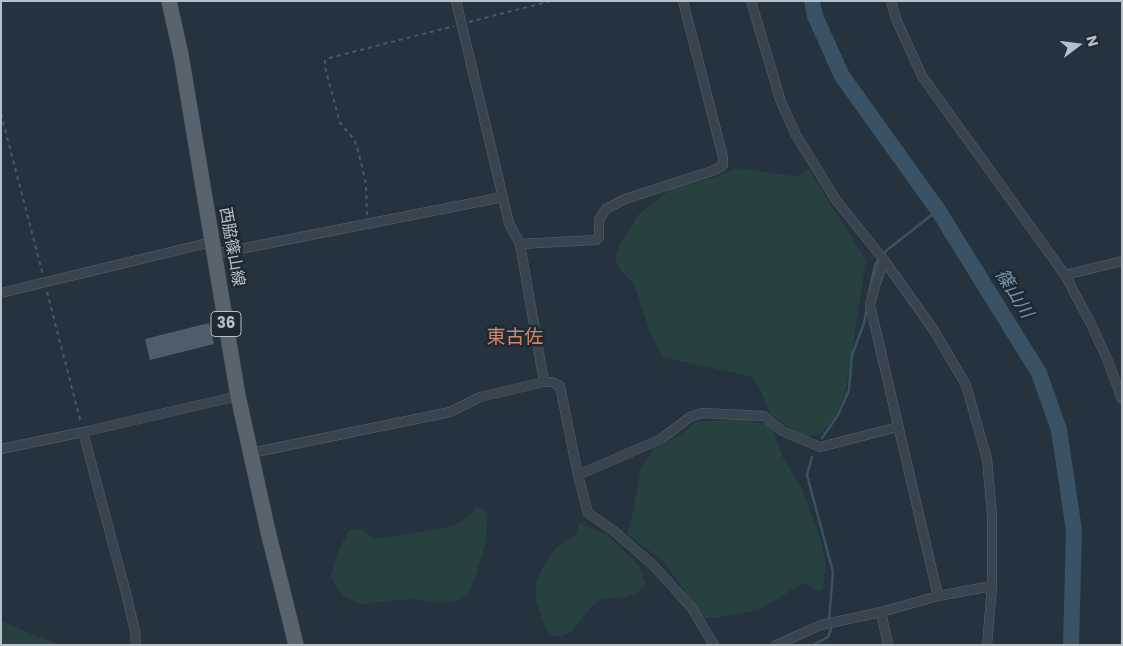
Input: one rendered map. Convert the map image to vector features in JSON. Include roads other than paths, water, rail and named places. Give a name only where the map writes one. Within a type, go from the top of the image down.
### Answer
[{"type":"main road","name":"西脇篠山線","points":[[169,1],[180,55],[238,396],[296,645]]},
{"type":"street","points":[[456,1],[503,197],[510,223],[520,244],[544,382]]},
{"type":"street","points":[[520,244],[596,240],[599,238],[599,220],[606,209],[625,199],[715,170],[723,165],[723,157],[683,1]]},
{"type":"street","points":[[751,1],[781,102],[796,135],[836,200],[884,260],[935,332],[966,385],[986,459],[992,515],[992,586],[987,645]]},
{"type":"street","points":[[891,1],[896,19],[922,76],[1065,275],[1091,324],[1108,361],[1122,399]]},
{"type":"street","points":[[1,293],[213,248],[367,223],[503,197]]},
{"type":"street","points":[[884,260],[870,305],[938,596]]},
{"type":"street","points":[[1065,275],[1122,261]]},
{"type":"street","points":[[250,453],[450,412],[480,397],[544,382],[552,382],[560,386],[578,476],[588,512],[614,531],[654,566],[691,607],[714,645]]},
{"type":"street","points":[[1,449],[238,396]]},
{"type":"street","points":[[578,476],[661,440],[690,417],[702,413],[764,416],[782,431],[820,447],[898,427]]},
{"type":"street","points":[[83,432],[126,594],[135,631],[136,645]]},
{"type":"street","points":[[776,645],[821,625],[880,612],[938,596],[992,586]]},
{"type":"street","points":[[880,612],[888,645]]},
{"type":"waterway","name":"篠山川","points":[[812,1],[815,16],[842,76],[938,210],[1039,373],[1059,430],[1074,530],[1071,645]]},
{"type":"waterway","points":[[883,255],[938,210]]},
{"type":"waterway","points":[[869,292],[875,265],[879,259]]},
{"type":"waterway","points":[[822,438],[838,415],[849,390],[852,355],[864,323],[867,307]]},
{"type":"waterway","points":[[812,457],[807,475],[833,572],[829,620]]},
{"type":"waterway","points":[[813,645],[828,637],[831,629],[830,626]]},
{"type":"district","name":"東古佐","points":[[515,338]]}]
